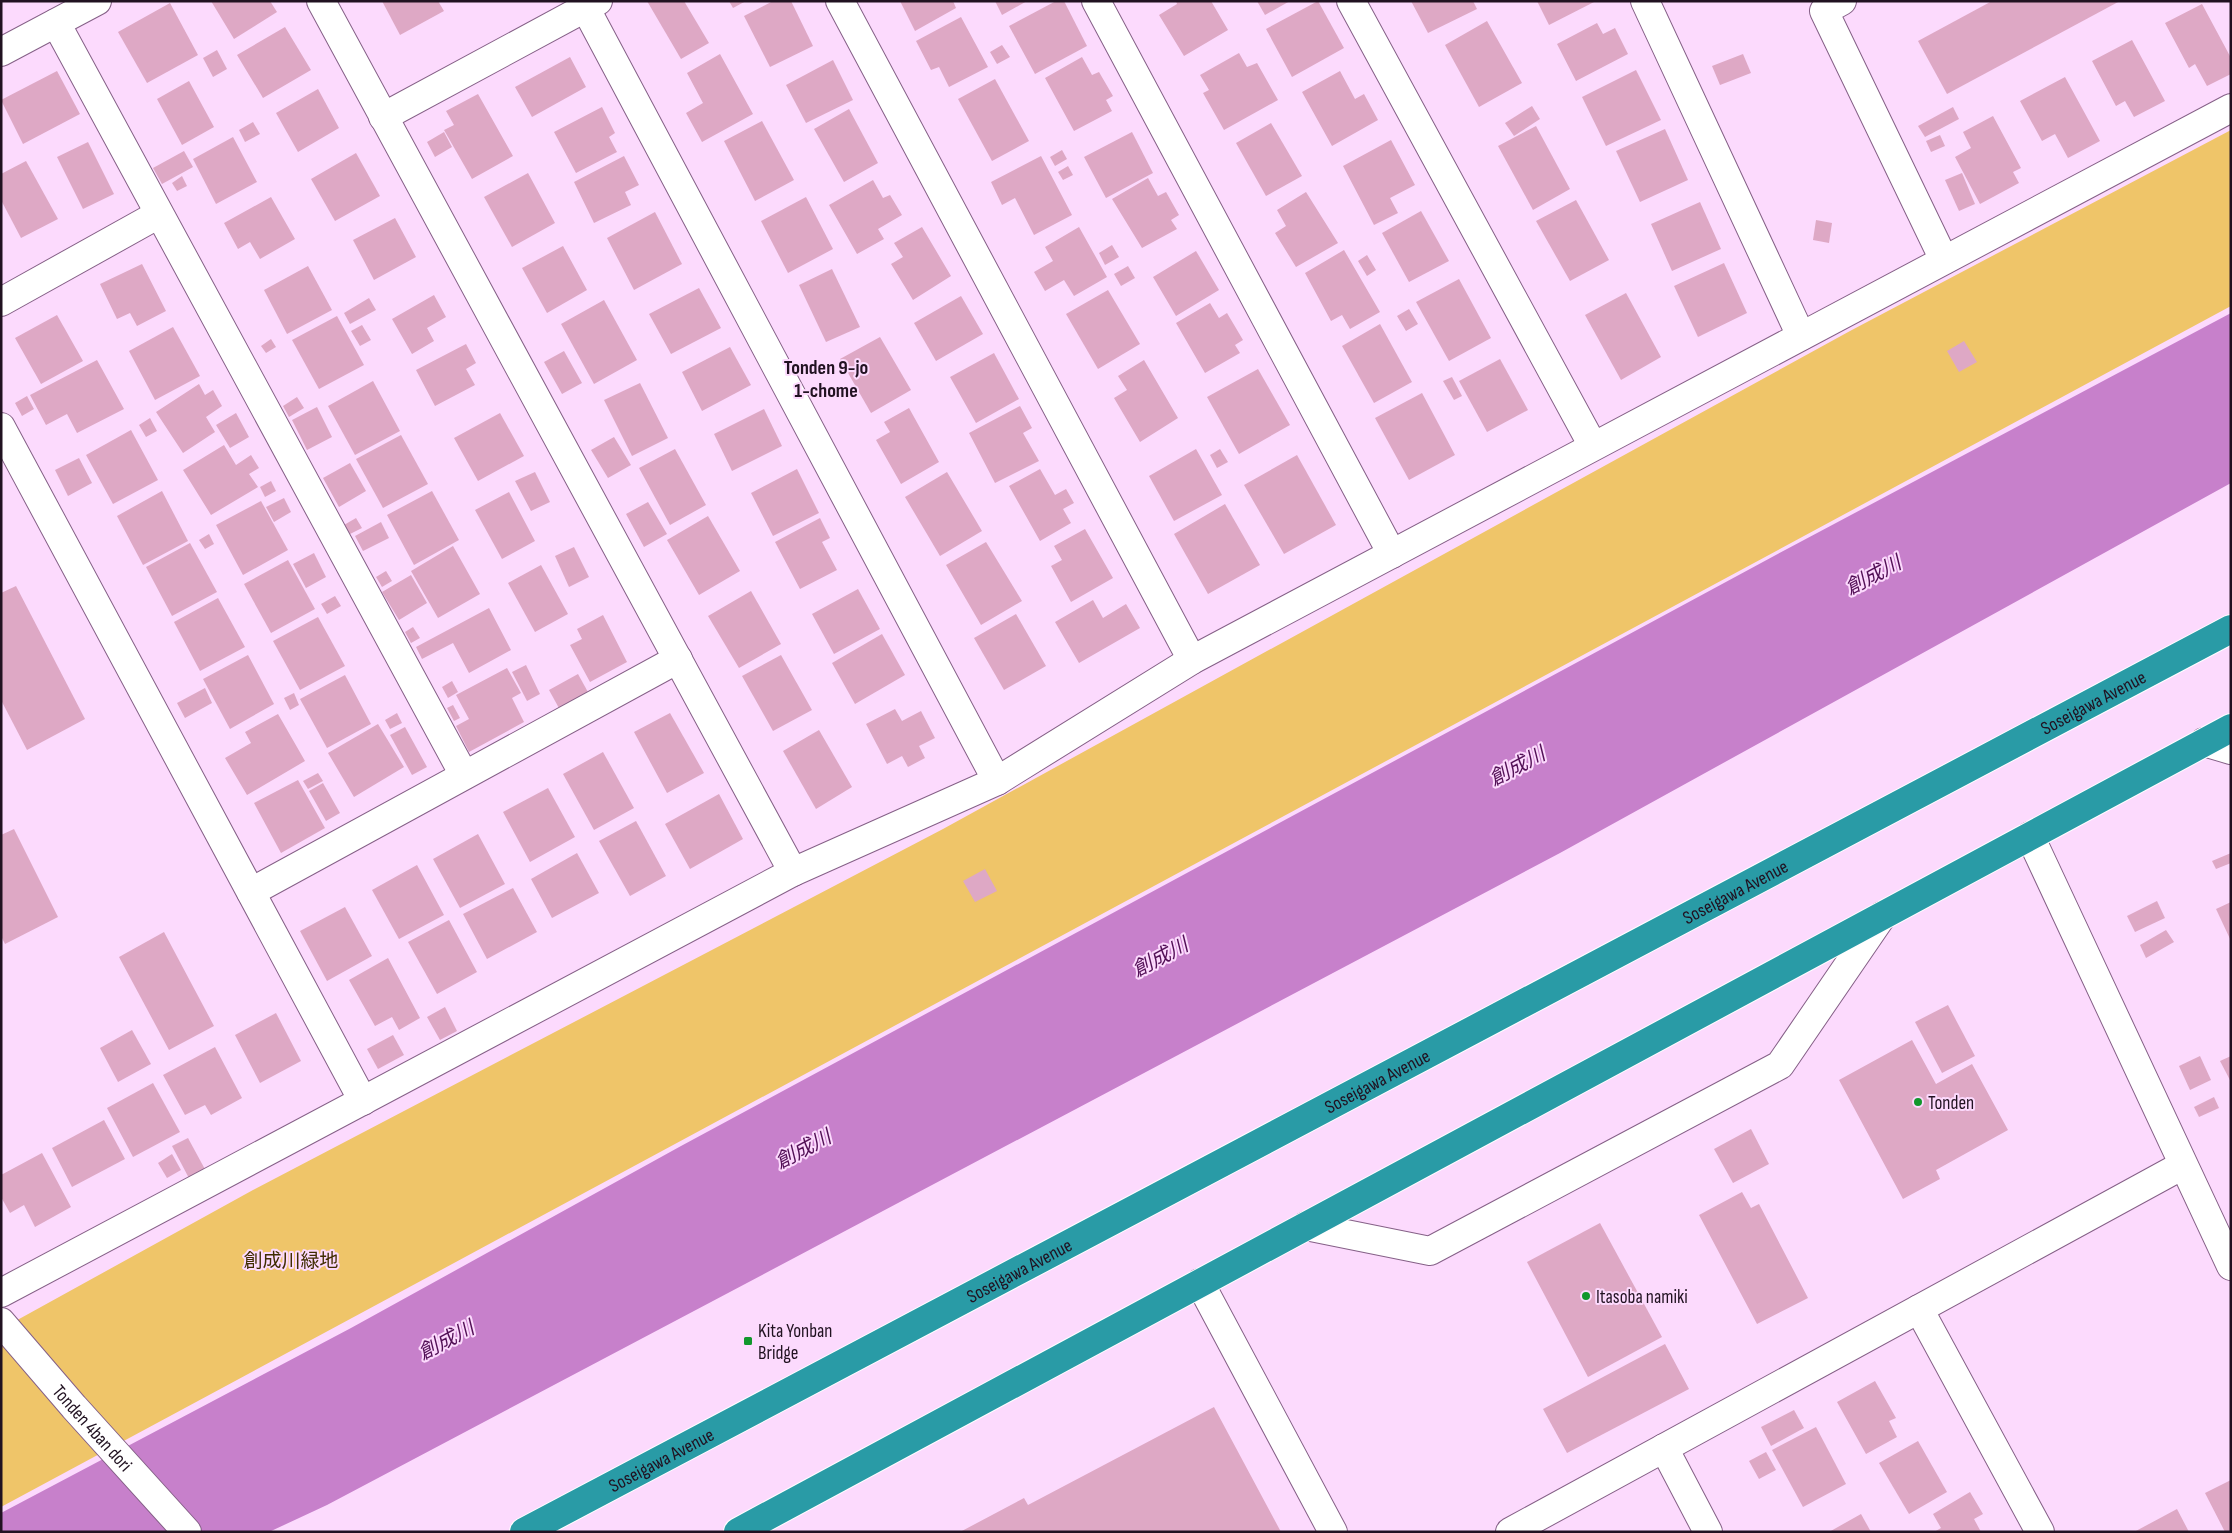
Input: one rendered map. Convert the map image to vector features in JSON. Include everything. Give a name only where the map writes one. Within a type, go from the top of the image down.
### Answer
[{"type":"highway","name":"Soseigawa Avenue","points":[[524,1532],[2231,629]]},
{"type":"highway","points":[[738,1532],[2231,728]]},
{"type":"street","points":[[1,52],[97,1]]},
{"type":"street","points":[[321,1],[793,872]]},
{"type":"street","points":[[840,1],[1192,660]]},
{"type":"street","points":[[1096,1],[1392,554]]},
{"type":"street","points":[[1351,1],[1593,446]]},
{"type":"street","points":[[1645,1],[1801,336]]},
{"type":"street","points":[[384,117],[592,5],[997,781]]},
{"type":"street","points":[[1828,5],[1944,260]]},
{"type":"street","points":[[56,23],[464,775]]},
{"type":"street","points":[[1,1293],[793,872],[997,781],[1192,660],[2231,108]]},
{"type":"street","points":[[1,302],[159,214]]},
{"type":"street","points":[[1,427],[363,1101]]},
{"type":"street","points":[[250,892],[678,660]]},
{"type":"street","points":[[2204,742],[2231,750]]},
{"type":"street","points":[[2030,836],[2231,1266]]},
{"type":"street","points":[[1306,1226],[1430,1251],[1780,1065],[1882,916]]},
{"type":"street","points":[[1510,1532],[2183,1165]]},
{"type":"street","points":[[1200,1283],[1333,1532]]},
{"type":"street","points":[[1919,1309],[2040,1532]]},
{"type":"street","name":"Tonden 4ban dori","points":[[1,1322],[187,1532]]},
{"type":"street","points":[[1664,1448],[1708,1532]]},
{"type":"green space","name":"創成川緑地","points":[[2231,130],[2231,306],[1,1507],[1,1329],[253,1190],[943,829],[1850,331]]},
{"type":"water","name":"創成川","points":[[2231,313],[2231,483],[1560,853],[327,1505],[269,1532],[1,1532],[1,1513],[351,1328],[681,1146],[1787,549]]},
{"type":"building","points":[[211,1],[270,1],[277,12],[234,39]]},
{"type":"building","points":[[382,1],[438,1],[444,11],[400,35]]},
{"type":"building","points":[[647,1],[684,1],[709,43],[681,59]]},
{"type":"building","points":[[729,1],[746,1],[733,8]]},
{"type":"building","points":[[773,1],[791,1],[813,46],[770,67],[744,16]]},
{"type":"building","points":[[900,1],[953,1],[956,8],[915,31]]},
{"type":"building","points":[[995,1],[1027,1],[1002,15]]},
{"type":"building","points":[[1056,1],[1064,1],[1087,46],[1035,74],[1009,26]]},
{"type":"building","points":[[1176,1],[1211,1],[1228,30],[1184,56],[1159,15],[1177,4]]},
{"type":"building","points":[[1257,1],[1290,1],[1265,15]]},
{"type":"building","points":[[1318,1],[1344,48],[1292,77],[1266,29]]},
{"type":"building","points":[[1411,1],[1473,1],[1477,9],[1428,33]]},
{"type":"building","points":[[1537,1],[1596,1],[1549,25]]},
{"type":"building","points":[[1992,1],[2120,1],[1947,94],[1918,41]]},
{"type":"building","points":[[170,3],[198,55],[147,83],[118,32]]},
{"type":"building","points":[[2202,4],[2231,58],[2231,74],[2207,86],[2195,64],[2189,68],[2165,23]]},
{"type":"building","points":[[961,17],[988,67],[949,87],[939,67],[931,70],[916,41]]},
{"type":"building","points":[[1487,21],[1522,83],[1479,107],[1445,45]]},
{"type":"building","points":[[1597,23],[1603,34],[1615,28],[1628,54],[1576,81],[1557,44]]},
{"type":"building","points":[[285,27],[311,70],[263,98],[237,55]]},
{"type":"building","points":[[2132,40],[2165,101],[2134,117],[2125,101],[2116,106],[2092,61]]},
{"type":"building","points":[[1002,45],[1010,57],[997,64],[990,52]]},
{"type":"building","points":[[217,50],[227,69],[213,77],[203,58]]},
{"type":"building","points":[[1239,53],[1247,67],[1257,63],[1278,100],[1224,130],[1203,93],[1209,90],[1200,75]]},
{"type":"building","points":[[720,54],[753,114],[702,142],[686,113],[703,103],[687,73]]},
{"type":"building","points":[[1743,54],[1751,73],[1720,85],[1712,66]]},
{"type":"building","points":[[570,57],[586,87],[532,117],[515,87]]},
{"type":"building","points":[[1082,57],[1092,75],[1099,72],[1113,96],[1106,100],[1112,111],[1074,131],[1045,78]]},
{"type":"building","points":[[833,60],[853,100],[806,123],[786,85]]},
{"type":"building","points":[[1636,70],[1661,120],[1606,146],[1582,97]]},
{"type":"building","points":[[57,71],[80,114],[23,144],[1,100]]},
{"type":"building","points":[[1340,71],[1355,99],[1364,94],[1378,120],[1332,146],[1302,92]]},
{"type":"building","points":[[2065,77],[2100,141],[2068,158],[2055,134],[2042,141],[2020,101]]},
{"type":"building","points":[[995,79],[1029,141],[992,161],[958,99]]},
{"type":"building","points":[[189,81],[214,127],[182,145],[157,99]]},
{"type":"building","points":[[318,89],[339,128],[298,152],[276,113]]},
{"type":"building","points":[[478,94],[513,156],[472,179],[444,130],[454,125],[446,111]]},
{"type":"building","points":[[1532,106],[1540,119],[1514,136],[1505,123]]},
{"type":"building","points":[[602,107],[615,133],[609,137],[617,152],[576,173],[554,132]]},
{"type":"building","points":[[1953,107],[1959,119],[1925,137],[1918,126]]},
{"type":"building","points":[[849,109],[878,163],[844,182],[814,129]]},
{"type":"building","points":[[1993,116],[2021,168],[2013,172],[2019,183],[1980,204],[1955,157],[1971,148],[1963,132]]},
{"type":"building","points":[[762,121],[794,180],[755,201],[724,141]]},
{"type":"building","points":[[253,122],[260,134],[245,142],[239,130]]},
{"type":"building","points":[[1271,123],[1302,176],[1266,196],[1236,143]]},
{"type":"building","points":[[1536,126],[1570,189],[1533,210],[1498,146]]},
{"type":"building","points":[[1665,129],[1688,180],[1640,202],[1616,151]]},
{"type":"building","points":[[444,132],[452,147],[435,157],[427,142]]},
{"type":"building","points":[[1132,132],[1153,173],[1106,198],[1084,157]]},
{"type":"building","points":[[1940,135],[1945,146],[1931,152],[1926,141]]},
{"type":"building","points":[[233,137],[257,182],[216,204],[193,159]]},
{"type":"building","points":[[1391,140],[1415,185],[1390,198],[1398,213],[1374,225],[1343,166]]},
{"type":"building","points":[[88,142],[114,194],[83,209],[57,157]]},
{"type":"building","points":[[1062,150],[1067,159],[1055,166],[1050,157]]},
{"type":"building","points":[[184,151],[193,167],[162,184],[153,168]]},
{"type":"building","points":[[356,153],[380,196],[335,221],[311,179]]},
{"type":"building","points":[[624,156],[639,185],[625,192],[631,205],[594,223],[574,182]]},
{"type":"building","points":[[1041,156],[1072,215],[1034,235],[1015,198],[1002,205],[991,182]]},
{"type":"building","points":[[26,161],[58,219],[21,238],[1,200],[1,174]]},
{"type":"building","points":[[1068,166],[1073,175],[1063,180],[1058,172]]},
{"type":"building","points":[[528,173],[555,223],[512,247],[484,197]]},
{"type":"building","points":[[1962,173],[1975,204],[1959,211],[1945,180]]},
{"type":"building","points":[[182,176],[187,186],[177,191],[172,183]]},
{"type":"building","points":[[1148,178],[1158,196],[1166,192],[1179,215],[1171,220],[1177,229],[1142,248],[1112,199]]},
{"type":"building","points":[[873,180],[883,198],[890,195],[902,215],[878,229],[884,239],[857,254],[829,205]]},
{"type":"building","points":[[1306,192],[1338,243],[1296,267],[1275,233],[1286,226],[1277,210]]},
{"type":"building","points":[[271,197],[295,239],[260,259],[250,242],[238,249],[224,223]]},
{"type":"building","points":[[806,197],[833,249],[788,273],[761,221]]},
{"type":"building","points":[[1576,200],[1609,260],[1570,281],[1536,221]]},
{"type":"building","points":[[1700,202],[1721,249],[1672,271],[1651,224]]},
{"type":"building","points":[[1421,211],[1449,261],[1409,282],[1382,233]]},
{"type":"building","points":[[655,212],[682,264],[634,290],[607,238]]},
{"type":"building","points":[[395,218],[416,257],[374,280],[353,240]]},
{"type":"building","points":[[1816,220],[1832,223],[1829,243],[1813,240]]},
{"type":"building","points":[[922,227],[951,276],[913,300],[891,264],[903,257],[894,243]]},
{"type":"building","points":[[1079,227],[1107,277],[1074,296],[1064,280],[1045,291],[1034,272],[1053,261],[1045,247]]},
{"type":"building","points":[[1112,245],[1119,257],[1105,265],[1099,253]]},
{"type":"building","points":[[563,246],[587,290],[547,313],[522,268]]},
{"type":"building","points":[[1344,250],[1380,312],[1350,329],[1342,315],[1331,321],[1305,273]]},
{"type":"building","points":[[1196,251],[1219,290],[1176,316],[1153,277]]},
{"type":"building","points":[[1367,255],[1376,270],[1367,276],[1358,261]]},
{"type":"building","points":[[1724,263],[1747,313],[1698,337],[1674,286]]},
{"type":"building","points":[[142,264],[166,311],[137,326],[130,313],[117,319],[100,284]]},
{"type":"building","points":[[308,266],[332,310],[287,334],[264,290]]},
{"type":"building","points":[[1128,266],[1135,278],[1121,286],[1114,274]]},
{"type":"building","points":[[832,269],[860,327],[826,342],[799,285]]},
{"type":"building","points":[[1459,279],[1491,338],[1449,361],[1416,302]]},
{"type":"building","points":[[699,288],[721,328],[671,354],[649,314]]},
{"type":"building","points":[[1108,290],[1140,344],[1098,369],[1066,314]]},
{"type":"building","points":[[1626,293],[1661,357],[1621,380],[1585,315]]},
{"type":"building","points":[[434,295],[446,317],[427,328],[434,341],[412,354],[392,319]]},
{"type":"building","points":[[961,296],[983,334],[936,361],[914,323]]},
{"type":"building","points":[[369,298],[376,310],[350,324],[344,313]]},
{"type":"building","points":[[604,300],[637,360],[594,384],[561,324]]},
{"type":"building","points":[[1210,303],[1219,318],[1227,313],[1243,340],[1235,345],[1240,353],[1205,373],[1176,323]]},
{"type":"building","points":[[1409,309],[1418,324],[1406,331],[1397,316]]},
{"type":"building","points":[[57,315],[83,361],[41,384],[15,338]]},
{"type":"building","points":[[337,316],[364,365],[319,389],[292,340]]},
{"type":"building","points":[[1380,324],[1412,382],[1374,403],[1342,346]]},
{"type":"building","points":[[362,325],[371,340],[360,346],[351,331]]},
{"type":"building","points":[[173,327],[200,376],[155,400],[129,351]]},
{"type":"building","points":[[880,337],[911,390],[871,413],[840,359]]},
{"type":"building","points":[[271,339],[276,347],[266,353],[261,346]]},
{"type":"building","points":[[1964,341],[1977,362],[1959,372],[1947,351]]},
{"type":"building","points":[[466,344],[476,363],[466,369],[475,385],[435,406],[416,370]]},
{"type":"building","points":[[730,347],[751,385],[702,411],[682,372]]},
{"type":"building","points":[[564,351],[582,383],[562,394],[544,362]]},
{"type":"building","points":[[994,353],[1019,399],[976,423],[950,377]]},
{"type":"building","points":[[1500,359],[1528,410],[1487,432],[1459,381]]},
{"type":"building","points":[[97,360],[124,409],[77,433],[67,414],[46,425],[30,395]]},
{"type":"building","points":[[1144,360],[1178,418],[1140,442],[1114,398],[1127,390],[1118,376]]},
{"type":"building","points":[[1258,369],[1290,425],[1239,454],[1207,397]]},
{"type":"building","points":[[1452,377],[1462,396],[1454,400],[1443,381]]},
{"type":"building","points":[[373,381],[400,431],[355,455],[328,406]]},
{"type":"building","points":[[640,383],[668,438],[632,456],[604,400]]},
{"type":"building","points":[[199,384],[205,395],[213,390],[222,406],[206,417],[215,432],[183,453],[156,412]]},
{"type":"building","points":[[1422,393],[1455,455],[1409,480],[1375,418]]},
{"type":"building","points":[[27,396],[34,409],[22,416],[15,403]]},
{"type":"building","points":[[297,397],[304,408],[289,417],[283,406]]},
{"type":"building","points":[[1020,406],[1032,428],[1023,433],[1039,461],[995,483],[969,433]]},
{"type":"building","points":[[317,407],[332,437],[307,450],[292,420]]},
{"type":"building","points":[[909,408],[939,462],[901,484],[876,440],[890,432],[884,422]]},
{"type":"building","points":[[764,409],[782,446],[732,471],[714,434]]},
{"type":"building","points":[[236,413],[249,437],[230,448],[216,425]]},
{"type":"building","points":[[500,413],[524,456],[478,481],[454,438]]},
{"type":"building","points":[[150,418],[157,431],[146,437],[139,425]]},
{"type":"building","points":[[131,430],[158,480],[113,504],[86,455]]},
{"type":"building","points":[[401,435],[428,484],[383,508],[356,459]]},
{"type":"building","points":[[614,437],[631,465],[608,478],[591,450]]},
{"type":"building","points":[[224,445],[236,465],[251,455],[259,468],[249,474],[258,487],[211,515],[183,470]]},
{"type":"building","points":[[675,449],[706,505],[670,525],[639,468]]},
{"type":"building","points":[[1196,449],[1222,495],[1174,521],[1149,476]]},
{"type":"building","points":[[1220,449],[1228,462],[1217,468],[1210,455]]},
{"type":"building","points":[[1297,455],[1336,525],[1284,554],[1244,485]]},
{"type":"building","points":[[79,458],[92,483],[68,496],[55,470]]},
{"type":"building","points":[[350,463],[366,491],[339,507],[323,478]]},
{"type":"building","points":[[797,469],[819,513],[773,536],[751,493]]},
{"type":"building","points":[[1040,469],[1055,495],[1066,489],[1074,503],[1063,509],[1071,523],[1040,541],[1009,486]]},
{"type":"building","points":[[535,472],[550,502],[531,511],[515,481]]},
{"type":"building","points":[[947,472],[982,531],[940,556],[905,497]]},
{"type":"building","points":[[271,481],[276,491],[265,497],[260,487]]},
{"type":"building","points":[[162,491],[188,541],[143,565],[117,516]]},
{"type":"building","points":[[432,491],[459,540],[414,565],[387,515]]},
{"type":"building","points":[[509,492],[535,541],[502,559],[475,510]]},
{"type":"building","points":[[284,498],[291,512],[274,522],[266,507]]},
{"type":"building","points":[[261,501],[288,550],[243,575],[216,525]]},
{"type":"building","points":[[648,502],[667,534],[644,547],[626,514]]},
{"type":"building","points":[[1225,504],[1260,565],[1208,594],[1174,534]]},
{"type":"building","points":[[708,516],[740,571],[699,595],[667,540]]},
{"type":"building","points":[[356,518],[362,528],[350,534],[344,525]]},
{"type":"building","points":[[820,518],[830,538],[822,542],[837,570],[800,589],[775,542]]},
{"type":"building","points":[[381,522],[389,538],[363,551],[355,536]]},
{"type":"building","points":[[1085,529],[1113,578],[1071,602],[1051,566],[1062,560],[1054,546]]},
{"type":"building","points":[[209,534],[214,544],[205,549],[199,540]]},
{"type":"building","points":[[986,542],[1022,601],[981,625],[946,565]]},
{"type":"building","points":[[190,543],[217,592],[172,616],[146,567]]},
{"type":"building","points":[[453,546],[480,594],[438,618],[411,571]]},
{"type":"building","points":[[574,547],[589,577],[569,587],[555,556]]},
{"type":"building","points":[[314,553],[326,577],[306,588],[293,564]]},
{"type":"building","points":[[288,560],[315,609],[271,633],[244,584]]},
{"type":"building","points":[[541,565],[568,614],[535,632],[508,583]]},
{"type":"building","points":[[386,571],[392,581],[382,587],[376,577]]},
{"type":"building","points":[[411,575],[427,603],[399,620],[382,592]]},
{"type":"building","points":[[16,586],[85,719],[27,750],[1,700],[1,593]]},
{"type":"building","points":[[858,589],[880,629],[834,654],[812,614]]},
{"type":"building","points":[[751,591],[781,644],[739,668],[708,616]]},
{"type":"building","points":[[335,596],[341,606],[327,614],[321,604]]},
{"type":"building","points":[[218,598],[245,647],[200,671],[174,622]]},
{"type":"building","points":[[1093,600],[1103,618],[1126,604],[1140,628],[1079,663],[1055,622]]},
{"type":"building","points":[[489,608],[511,650],[469,673],[453,643],[422,659],[416,647]]},
{"type":"building","points":[[1016,614],[1046,666],[1004,690],[974,638]]},
{"type":"building","points":[[603,615],[627,662],[590,682],[570,645],[582,639],[577,629]]},
{"type":"building","points":[[318,617],[345,666],[300,690],[273,641]]},
{"type":"building","points":[[413,627],[420,638],[411,643],[405,632]]},
{"type":"building","points":[[882,634],[905,675],[855,704],[832,663]]},
{"type":"building","points":[[248,655],[274,704],[230,729],[203,679]]},
{"type":"building","points":[[781,655],[812,710],[773,731],[742,676]]},
{"type":"building","points":[[526,665],[540,694],[527,701],[512,672]]},
{"type":"building","points":[[507,668],[521,693],[512,698],[524,722],[469,752],[456,726],[469,719],[456,695]]},
{"type":"building","points":[[578,674],[594,703],[565,719],[549,690]]},
{"type":"building","points":[[345,675],[371,724],[327,748],[300,699]]},
{"type":"building","points":[[452,681],[458,692],[448,698],[442,687]]},
{"type":"building","points":[[205,688],[212,703],[185,718],[177,703]]},
{"type":"building","points":[[294,693],[299,705],[290,710],[284,698]]},
{"type":"building","points":[[453,705],[460,718],[454,721],[447,708]]},
{"type":"building","points":[[895,709],[902,721],[921,711],[935,738],[919,746],[925,758],[908,767],[902,756],[887,764],[866,724]]},
{"type":"building","points":[[397,713],[402,723],[390,729],[385,720]]},
{"type":"building","points":[[670,713],[704,773],[667,793],[634,732]]},
{"type":"building","points":[[278,714],[305,761],[247,795],[225,758],[251,743],[245,732]]},
{"type":"building","points":[[378,724],[404,767],[354,797],[328,753]]},
{"type":"building","points":[[405,727],[427,767],[412,775],[390,735]]},
{"type":"building","points":[[819,730],[852,787],[816,809],[783,751]]},
{"type":"building","points":[[603,752],[634,808],[594,830],[563,774]]},
{"type":"building","points":[[318,773],[323,781],[308,789],[303,781]]},
{"type":"building","points":[[298,780],[325,828],[281,853],[254,803]]},
{"type":"building","points":[[323,783],[340,813],[326,821],[309,791]]},
{"type":"building","points":[[548,788],[575,837],[530,862],[503,812]]},
{"type":"building","points":[[719,794],[743,839],[690,869],[665,824]]},
{"type":"building","points":[[636,821],[666,876],[630,896],[599,841]]},
{"type":"building","points":[[14,829],[58,917],[5,944],[1,936],[1,835]]},
{"type":"building","points":[[478,834],[505,884],[460,908],[433,859]]},
{"type":"building","points":[[577,853],[599,893],[552,918],[531,879]]},
{"type":"building","points":[[2231,853],[2231,863],[2216,869],[2212,861]]},
{"type":"building","points":[[417,865],[444,915],[399,939],[372,890]]},
{"type":"building","points":[[985,869],[997,891],[975,902],[963,881]]},
{"type":"building","points":[[513,888],[537,932],[487,959],[463,914]]},
{"type":"building","points":[[2157,901],[2165,918],[2135,932],[2127,916]]},
{"type":"building","points":[[2231,902],[2231,941],[2216,909]]},
{"type":"building","points":[[345,907],[372,956],[327,981],[300,931]]},
{"type":"building","points":[[449,920],[477,972],[437,994],[408,942]]},
{"type":"building","points":[[2166,930],[2174,942],[2146,958],[2140,945]]},
{"type":"building","points":[[164,932],[214,1026],[169,1050],[119,957]]},
{"type":"building","points":[[388,958],[420,1018],[399,1030],[392,1017],[375,1026],[349,980]]},
{"type":"building","points":[[1948,1005],[1975,1056],[1942,1073],[1915,1022]]},
{"type":"building","points":[[445,1007],[457,1031],[440,1040],[427,1017]]},
{"type":"building","points":[[276,1013],[301,1061],[260,1083],[235,1035]]},
{"type":"building","points":[[132,1030],[151,1064],[118,1082],[100,1048]]},
{"type":"building","points":[[393,1035],[404,1055],[378,1069],[367,1049]]},
{"type":"building","points":[[1912,1040],[1936,1084],[1972,1064],[2008,1130],[1936,1170],[1940,1179],[1903,1199],[1839,1080]]},
{"type":"building","points":[[215,1047],[242,1098],[211,1115],[205,1105],[185,1115],[163,1075]]},
{"type":"building","points":[[2200,1056],[2211,1080],[2190,1090],[2179,1066]]},
{"type":"building","points":[[2231,1056],[2231,1082],[2220,1061]]},
{"type":"building","points":[[153,1083],[180,1132],[133,1157],[107,1108]]},
{"type":"building","points":[[2214,1097],[2219,1108],[2199,1117],[2194,1107]]},
{"type":"building","points":[[104,1120],[125,1159],[72,1187],[52,1148]]},
{"type":"building","points":[[1751,1129],[1769,1164],[1733,1183],[1714,1149]]},
{"type":"building","points":[[188,1138],[207,1173],[191,1182],[172,1146]]},
{"type":"building","points":[[42,1153],[71,1207],[35,1227],[24,1205],[10,1213],[1,1197],[1,1175]]},
{"type":"building","points":[[172,1154],[181,1170],[167,1178],[158,1163]]},
{"type":"building","points":[[1742,1192],[1751,1208],[1759,1204],[1808,1298],[1757,1324],[1699,1215]]},
{"type":"building","points":[[1600,1223],[1662,1337],[1588,1377],[1527,1262]]},
{"type":"building","points":[[1665,1344],[1689,1389],[1567,1453],[1543,1409]]},
{"type":"building","points":[[1875,1381],[1896,1418],[1889,1421],[1897,1437],[1866,1454],[1837,1402]]},
{"type":"building","points":[[1214,1407],[1281,1532],[960,1532],[1024,1498],[1028,1505]]},
{"type":"building","points":[[1794,1410],[1804,1428],[1771,1446],[1761,1427]]},
{"type":"building","points":[[1816,1427],[1846,1484],[1803,1507],[1772,1450]]},
{"type":"building","points":[[1918,1441],[1947,1492],[1909,1514],[1879,1463]]},
{"type":"building","points":[[1766,1452],[1776,1470],[1759,1479],[1749,1461]]},
{"type":"building","points":[[2231,1480],[2231,1532],[2225,1532],[2205,1493]]},
{"type":"building","points":[[1970,1492],[1983,1514],[1974,1519],[1981,1532],[1934,1532],[1941,1528],[1933,1514]]},
{"type":"building","points":[[2177,1509],[2189,1532],[2134,1532]]},
{"type":"building","points":[[1861,1514],[1871,1532],[1829,1532]]},
{"type":"place","name":"Tonden","points":[[1918,1102]]},
{"type":"place","name":"Itasoba namiki","points":[[1586,1296]]},
{"type":"place","name":"Kita Yonban Bridge","points":[[748,1341]]},
{"type":"district","name":"Tonden 9-jo 1-chome","points":[[826,378]]}]
